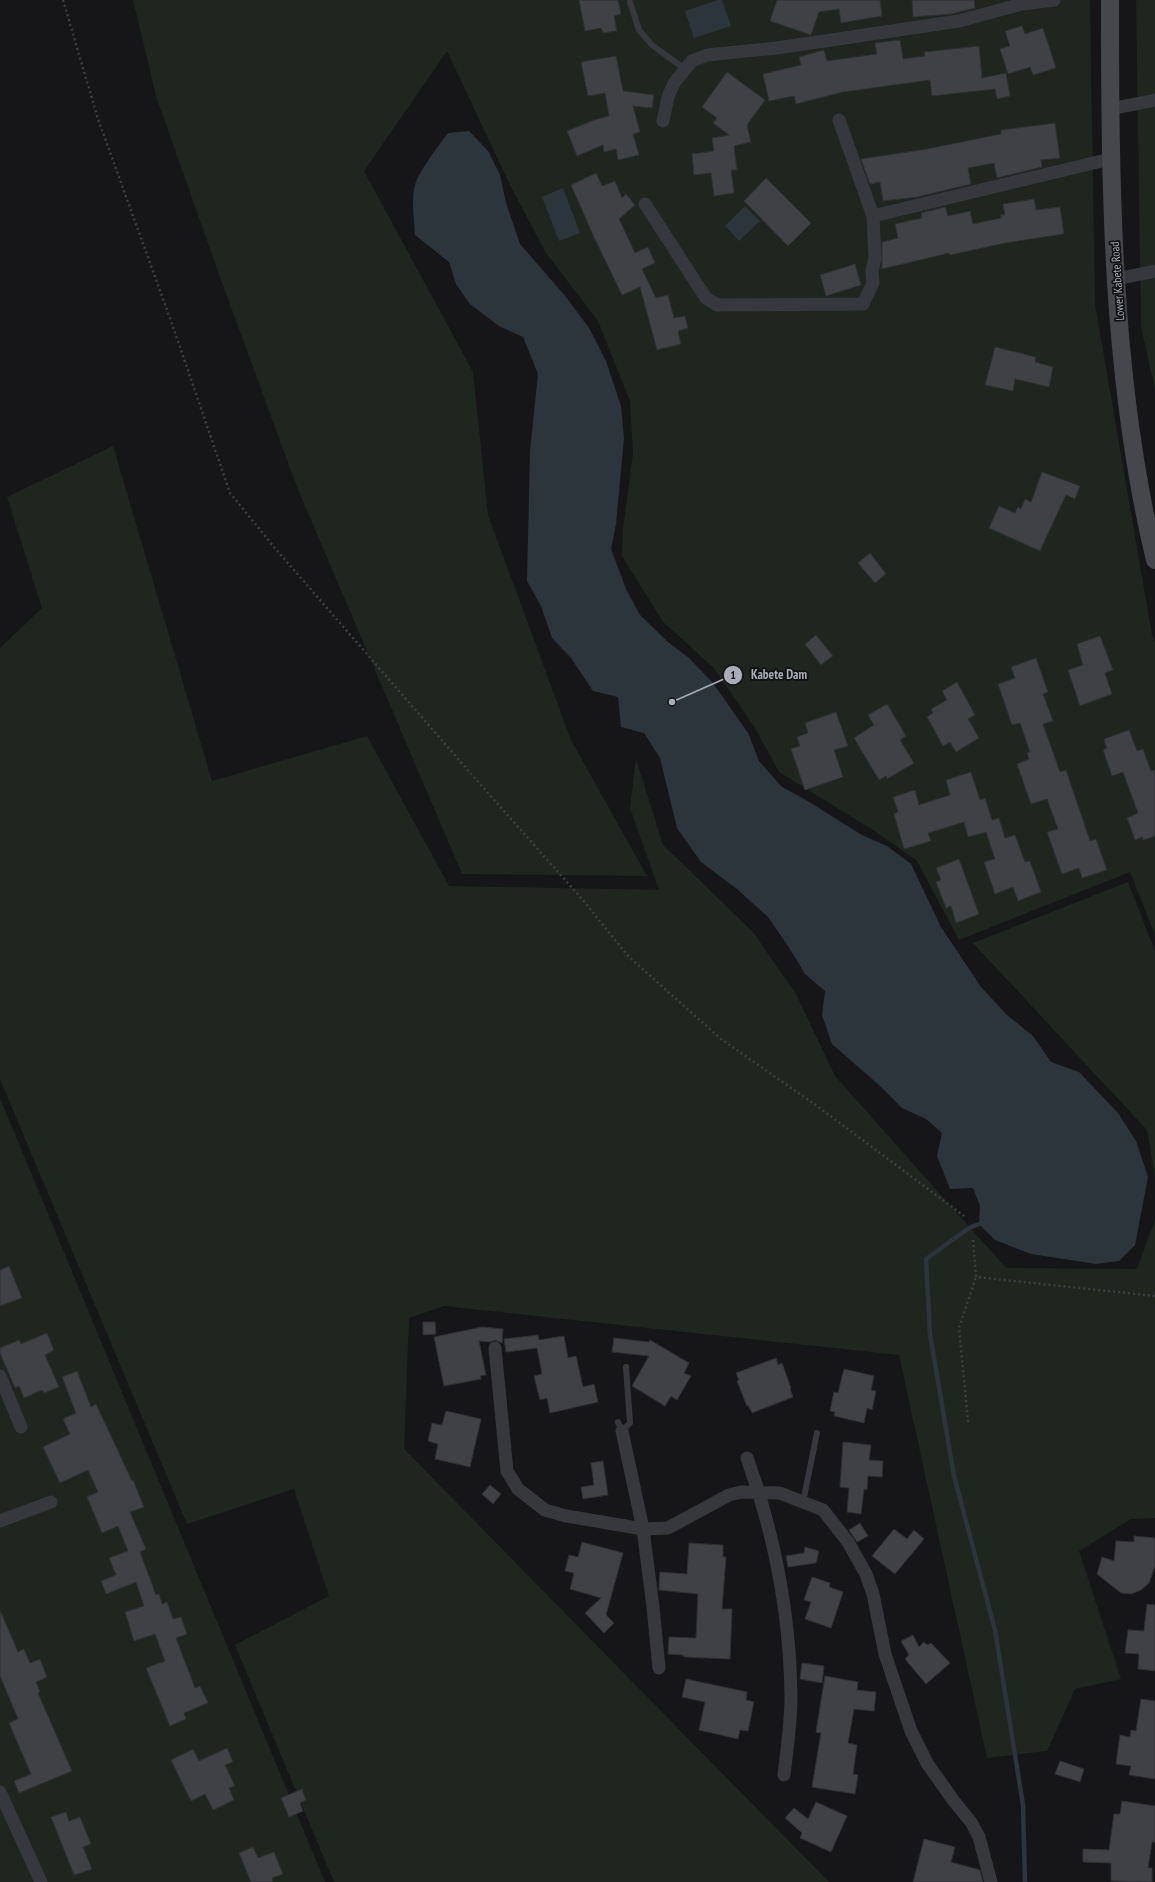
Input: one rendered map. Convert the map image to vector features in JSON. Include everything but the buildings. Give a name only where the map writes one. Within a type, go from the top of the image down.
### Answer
[{"type":"main road","name":"Lower Kabete Road","points":[[1110,0],[1110,159],[1116,279],[1123,372],[1140,490],[1155,560]]},
{"type":"street","points":[[663,121],[668,97],[674,83],[692,61],[707,55],[777,48],[959,21],[1022,4],[1054,0]]},
{"type":"street","points":[[1110,109],[1155,100]]},
{"type":"street","points":[[645,204],[706,298],[716,305],[863,304],[873,283],[872,270],[875,258],[873,216],[839,120]]},
{"type":"street","points":[[873,216],[1110,159]]},
{"type":"street","points":[[1116,279],[1155,271]]},
{"type":"street","points":[[494,1348],[507,1471],[518,1488],[545,1510],[566,1516],[643,1530],[668,1528],[729,1495],[754,1492],[760,1494],[780,1493],[823,1510],[848,1542],[866,1574],[873,1594],[885,1654],[911,1731],[927,1763],[953,1800],[971,1822],[979,1837],[991,1882]]},
{"type":"street","points":[[0,1376],[21,1427]]},
{"type":"street","points":[[620,1427],[643,1530],[654,1607],[659,1668]]},
{"type":"street","points":[[747,1458],[760,1494],[781,1591],[790,1654],[790,1727],[784,1775]]},
{"type":"street","points":[[0,1521],[51,1502]]},
{"type":"street","points":[[0,1792],[5,1817],[41,1882]]},
{"type":"lane","points":[[630,2],[640,30],[652,45],[685,69]]},
{"type":"lane","points":[[620,1427],[630,1423],[626,1367]]},
{"type":"lane","points":[[803,1502],[817,1432]]},
{"type":"path","points":[[63,0],[98,119],[171,321],[230,493],[274,547],[582,899],[628,956],[722,1039],[817,1106],[964,1216]]},
{"type":"path","points":[[968,1422],[959,1328],[976,1277],[973,1240]]},
{"type":"path","points":[[976,1277],[1155,1296]]},
{"type":"shaded area","points":[[133,0],[1090,0],[1095,304],[1152,635],[1155,641],[1155,935],[1130,872],[959,940],[917,861],[873,830],[779,772],[755,728],[713,667],[663,622],[622,556],[623,529],[633,453],[630,401],[598,321],[546,253],[511,187],[447,51],[364,171],[473,372],[488,515],[571,740],[647,876],[462,874],[297,487],[221,280],[157,99]]},
{"type":"shaded area","points":[[722,0],[731,26],[694,38],[685,11]]},
{"type":"shaded area","points":[[1136,0],[1155,0],[1155,389],[1141,327]]},
{"type":"shaded area","points":[[469,131],[488,151],[500,175],[506,203],[520,244],[566,297],[589,328],[606,361],[621,406],[624,438],[616,524],[611,549],[626,589],[640,615],[668,642],[689,658],[713,683],[748,733],[759,761],[782,787],[806,800],[862,835],[887,846],[911,864],[941,927],[981,987],[1007,1015],[1033,1036],[1051,1062],[1079,1072],[1118,1113],[1136,1141],[1148,1177],[1135,1245],[1119,1261],[1096,1264],[1031,1254],[995,1240],[979,1224],[980,1206],[973,1188],[950,1189],[937,1156],[942,1133],[926,1119],[902,1108],[880,1086],[832,1044],[822,1015],[825,991],[805,974],[768,917],[737,889],[701,862],[677,828],[660,758],[644,733],[621,727],[618,697],[593,691],[571,658],[552,638],[541,606],[527,581],[530,451],[538,374],[523,337],[499,326],[470,304],[456,284],[449,262],[415,235],[413,197],[417,179],[448,133]]},
{"type":"shaded area","points":[[563,188],[580,233],[559,241],[542,197]]},
{"type":"shaded area","points":[[745,206],[760,221],[739,241],[725,226]]},
{"type":"shaded area","points":[[113,446],[212,781],[367,736],[449,886],[659,890],[630,808],[636,759],[663,845],[753,932],[796,994],[835,1076],[1006,1268],[1137,1269],[1155,1220],[1155,1518],[1131,1519],[1079,1551],[1121,1679],[1075,1689],[1047,1751],[987,1758],[899,1355],[444,1306],[409,1318],[404,1449],[829,1882],[334,1882],[235,1645],[329,1596],[294,1489],[187,1524],[0,1079],[0,648],[42,608],[7,497]]},
{"type":"shaded area","points":[[1128,882],[1155,951],[1155,1177],[1147,1130],[973,943]]},
{"type":"shaded area","points":[[0,1098],[325,1882],[0,1882]]},
{"type":"waterway","points":[[979,1224],[969,1228],[926,1259],[930,1334],[954,1476],[995,1630],[1023,1805],[1025,1882]]},
{"type":"place","name":"Kabete Dam","points":[[672,702]]}]
